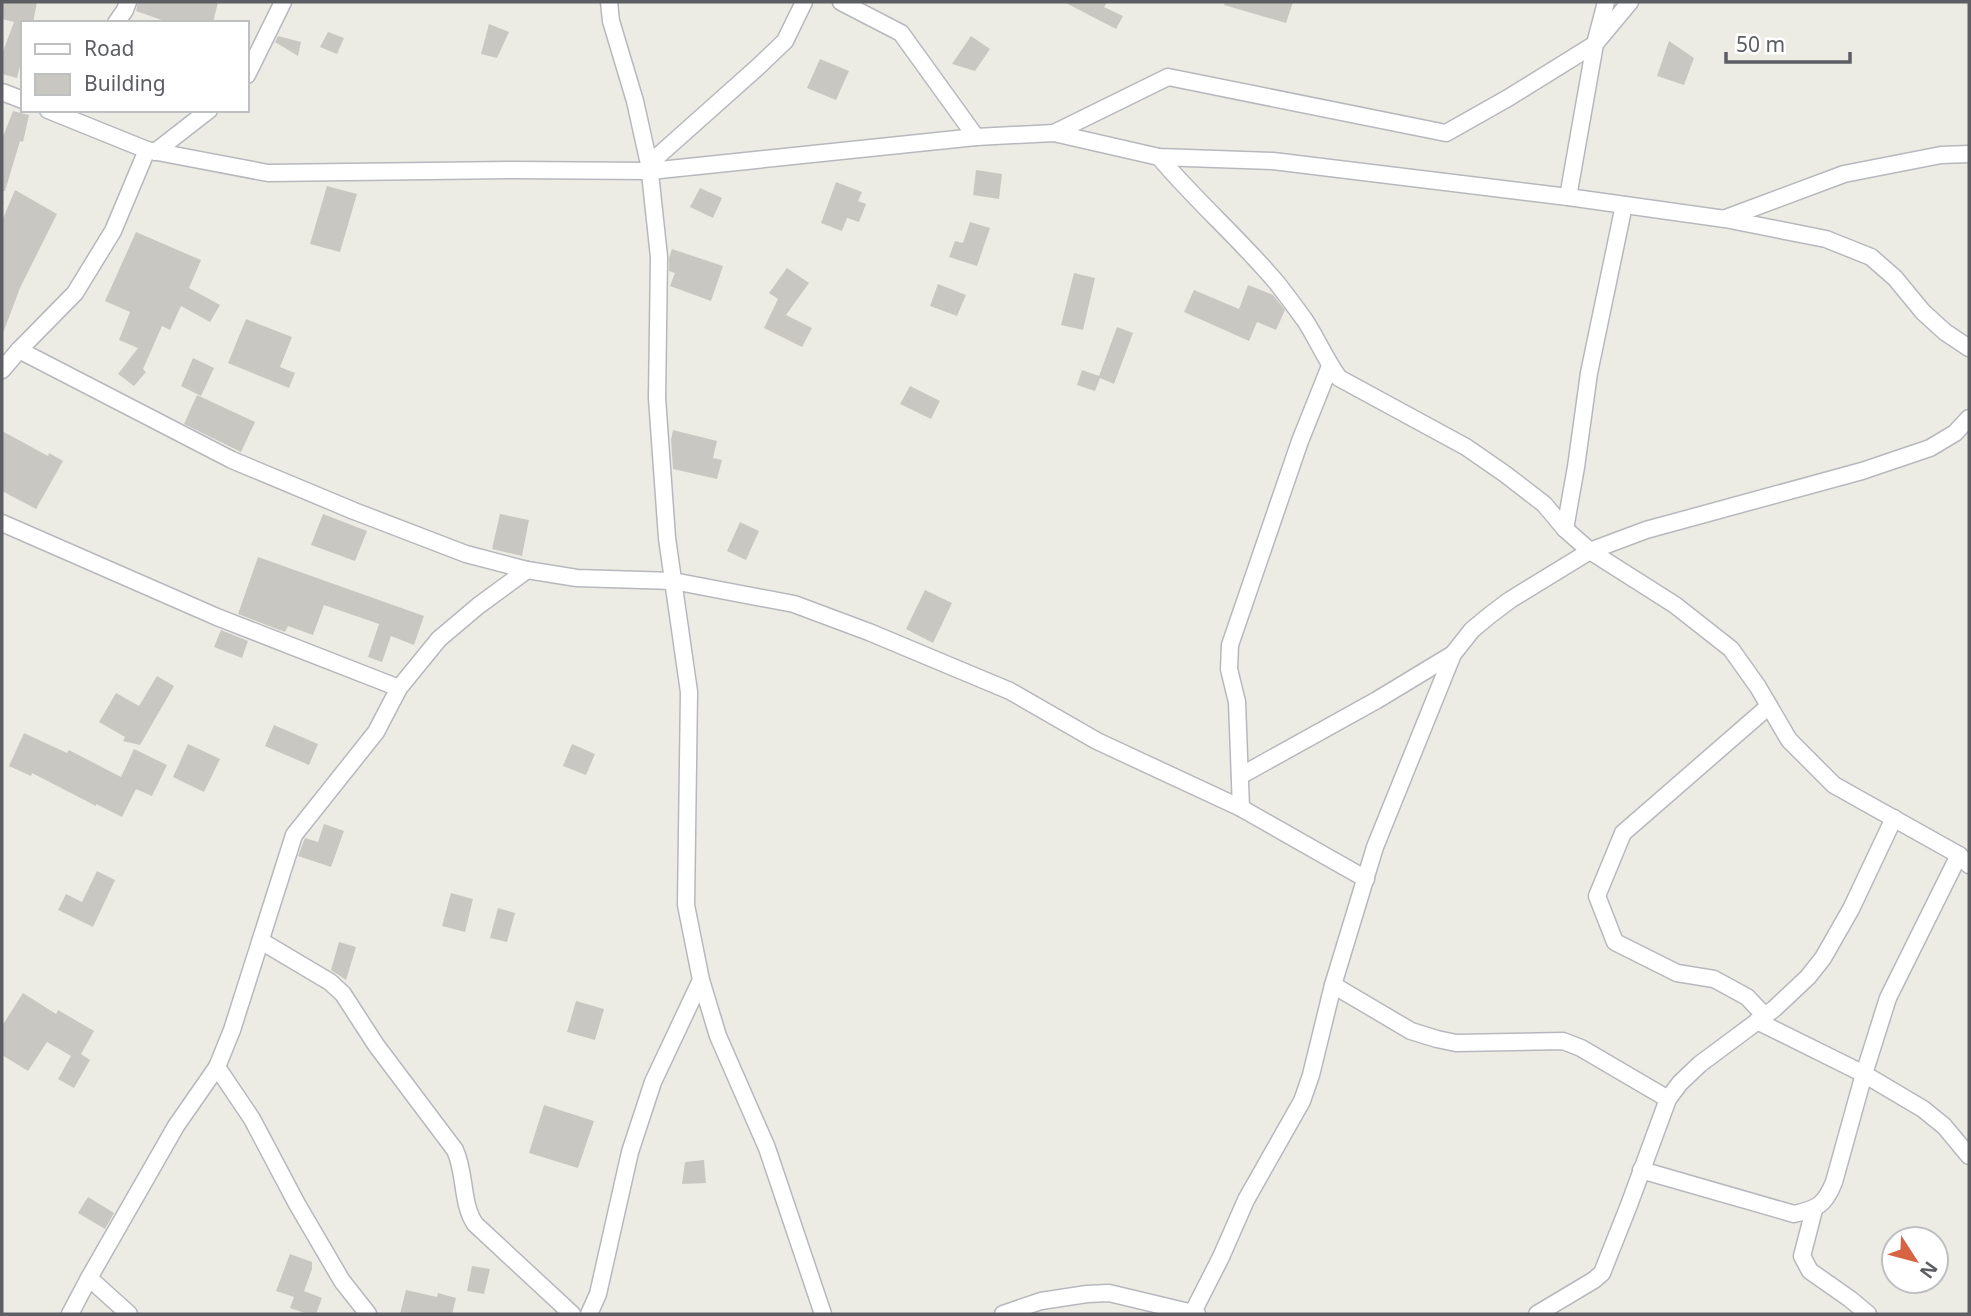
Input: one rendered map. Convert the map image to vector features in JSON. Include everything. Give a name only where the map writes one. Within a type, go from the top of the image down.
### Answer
[{"type":"street","points":[[117,21],[128,2]]},
{"type":"street","points":[[248,73],[283,2]]},
{"type":"street","points":[[609,2],[611,21],[635,101],[649,167],[659,257],[657,398],[667,538],[689,692],[687,905],[701,980],[718,1036],[767,1148],[823,1314]]},
{"type":"street","points":[[649,167],[785,41],[804,2]]},
{"type":"street","points":[[841,2],[901,33],[976,137]]},
{"type":"street","points":[[1568,197],[1595,44],[1606,2]]},
{"type":"street","points":[[1054,133],[1168,77],[1446,133],[1595,44],[1630,2]]},
{"type":"street","points":[[2,92],[21,99]]},
{"type":"street","points":[[2,370],[19,349],[75,293],[114,231],[151,151],[206,112]]},
{"type":"street","points":[[65,113],[151,151],[268,173],[649,167],[976,137],[1054,133],[1159,157],[1273,161],[1568,197],[1725,219],[1826,239],[1871,257],[1895,278],[1923,312],[1945,332],[1969,348]]},
{"type":"street","points":[[1725,219],[1844,174],[1941,155],[1969,154]]},
{"type":"street","points":[[1159,157],[1277,284],[1306,321],[1339,378],[1466,447],[1544,504],[1565,529],[1590,551],[1675,605],[1731,649],[1758,687],[1789,740],[1834,785],[1966,861],[1888,998],[1828,1197],[1814,1209],[1794,1214],[1641,1170]]},
{"type":"street","points":[[1565,529],[1589,373],[1624,205]]},
{"type":"street","points":[[19,349],[232,460],[466,554],[527,570],[576,578],[673,581],[794,604],[869,632],[1010,691],[1097,741],[1241,808],[1366,879]]},
{"type":"street","points":[[1241,808],[1237,702],[1229,669],[1230,645],[1300,441],[1330,366]]},
{"type":"street","points":[[1003,1314],[1041,1301],[1109,1293],[1194,1314],[1246,1200],[1302,1101],[1333,985],[1375,847],[1453,654],[1472,630],[1510,600],[1590,551],[1646,530],[1849,475],[1930,448],[1955,433],[1969,418]]},
{"type":"street","points":[[2,523],[217,617],[399,688]]},
{"type":"street","points":[[70,1314],[176,1126],[217,1067],[232,1030],[294,835],[376,732],[399,688],[439,639],[527,570]]},
{"type":"street","points":[[1240,776],[1377,700],[1453,654]]},
{"type":"street","points":[[1769,706],[1623,833],[1597,896],[1615,942],[1677,973],[1714,979],[1747,997],[1761,1018],[1923,1109],[1944,1126],[1969,1156]]},
{"type":"street","points":[[1537,1314],[1602,1273],[1668,1099],[1700,1064],[1761,1018],[1808,977],[1823,958],[1851,909],[1894,818]]},
{"type":"street","points":[[261,941],[330,982],[343,994],[376,1045],[455,1150],[460,1161],[470,1216],[475,1224],[572,1314]]},
{"type":"street","points":[[589,1314],[598,1294],[631,1152],[653,1082],[701,980]]},
{"type":"street","points":[[1333,985],[1411,1031],[1437,1039],[1456,1043],[1563,1041],[1581,1048],[1668,1099]]},
{"type":"street","points":[[217,1067],[252,1119],[342,1281],[368,1314]]},
{"type":"street","points":[[1814,1209],[1802,1256],[1810,1271],[1868,1314]]},
{"type":"street","points":[[89,1278],[129,1314]]},
{"type":"building","points":[[2,2],[37,2],[33,21],[21,21],[21,63],[17,78],[2,74],[2,54],[14,22],[2,19]]},
{"type":"building","points":[[138,2],[218,2],[213,21],[164,21],[136,11]]},
{"type":"building","points":[[1064,2],[1107,2],[1104,7],[1123,16],[1116,29]]},
{"type":"building","points":[[1225,2],[1293,2],[1286,23],[1224,5]]},
{"type":"building","points":[[489,24],[509,32],[497,58],[481,54]]},
{"type":"building","points":[[328,32],[344,38],[337,54],[320,47]]},
{"type":"building","points":[[278,36],[301,42],[298,56],[275,42]]},
{"type":"building","points":[[971,36],[990,49],[975,71],[952,64]]},
{"type":"building","points":[[1669,41],[1694,58],[1684,85],[1657,76]]},
{"type":"building","points":[[820,59],[849,71],[836,100],[807,88]]},
{"type":"building","points":[[13,111],[29,115],[23,142],[20,141],[5,191],[2,191],[2,139]]},
{"type":"building","points":[[976,170],[1002,174],[999,199],[973,195]]},
{"type":"building","points":[[836,182],[862,192],[858,201],[866,204],[859,222],[847,218],[842,231],[821,223]]},
{"type":"building","points":[[327,186],[357,194],[340,252],[310,244]]},
{"type":"building","points":[[700,188],[722,198],[713,218],[690,207]]},
{"type":"building","points":[[15,190],[57,214],[20,288],[3,333],[2,221]]},
{"type":"building","points":[[970,222],[990,228],[977,266],[949,257],[955,241],[963,243]]},
{"type":"building","points":[[136,232],[201,260],[189,288],[220,305],[210,322],[181,306],[170,330],[162,326],[143,369],[146,372],[134,386],[118,374],[138,348],[119,340],[130,312],[105,301]]},
{"type":"building","points":[[672,249],[723,266],[711,301],[670,286],[675,273],[669,271]]},
{"type":"building","points":[[787,268],[809,283],[786,315],[812,328],[802,347],[764,328],[778,299],[769,293]]},
{"type":"building","points":[[1074,273],[1095,278],[1083,330],[1061,325]]},
{"type":"building","points":[[938,284],[966,295],[957,316],[930,306]]},
{"type":"building","points":[[1248,285],[1273,295],[1285,310],[1276,330],[1257,322],[1249,341],[1184,312],[1194,290],[1239,309]]},
{"type":"building","points":[[246,319],[292,337],[280,367],[295,373],[289,388],[228,363]]},
{"type":"building","points":[[1117,327],[1133,333],[1114,384],[1100,378],[1095,391],[1077,385],[1082,370],[1099,376]]},
{"type":"building","points":[[193,358],[214,368],[201,396],[181,386]]},
{"type":"building","points":[[910,386],[940,401],[931,419],[900,404]]},
{"type":"building","points":[[197,395],[255,422],[241,452],[184,424]]},
{"type":"building","points":[[673,430],[717,441],[713,458],[722,460],[717,479],[673,469]]},
{"type":"building","points":[[2,431],[48,456],[49,453],[63,461],[36,509],[2,491]]},
{"type":"building","points":[[323,514],[367,531],[355,561],[311,545]]},
{"type":"building","points":[[500,514],[529,520],[522,556],[492,549]]},
{"type":"building","points":[[740,522],[759,531],[746,560],[727,551]]},
{"type":"building","points":[[258,557],[424,616],[414,645],[391,636],[382,662],[368,657],[379,624],[324,605],[313,635],[288,626],[285,632],[238,614]]},
{"type":"building","points":[[925,590],[952,603],[933,643],[906,629]]},
{"type":"building","points":[[221,630],[248,641],[242,658],[214,647]]},
{"type":"building","points":[[157,676],[174,686],[140,745],[123,741],[125,737],[99,722],[116,693],[139,706]]},
{"type":"building","points":[[274,725],[318,744],[309,765],[265,746]]},
{"type":"building","points":[[24,733],[67,753],[69,750],[121,777],[134,749],[167,765],[152,796],[136,789],[122,817],[32,773],[31,776],[9,766]]},
{"type":"building","points":[[188,744],[220,759],[204,792],[173,777]]},
{"type":"building","points":[[572,744],[595,754],[586,775],[563,766]]},
{"type":"building","points":[[324,824],[344,831],[331,867],[298,856],[305,838],[318,842]]},
{"type":"building","points":[[97,871],[115,880],[93,927],[58,910],[66,894],[82,902]]},
{"type":"building","points":[[451,893],[473,899],[465,932],[442,926]]},
{"type":"building","points":[[498,908],[515,913],[507,942],[490,938]]},
{"type":"building","points":[[339,942],[356,947],[346,980],[331,970]]},
{"type":"building","points":[[23,993],[56,1014],[58,1010],[94,1031],[81,1054],[90,1060],[74,1088],[58,1079],[71,1056],[47,1042],[28,1071],[2,1055],[2,1026]]},
{"type":"building","points":[[576,1001],[604,1009],[595,1040],[567,1032]]},
{"type":"building","points":[[544,1105],[594,1121],[578,1168],[529,1153]]},
{"type":"building","points":[[704,1160],[706,1183],[682,1184],[685,1162]]},
{"type":"building","points":[[88,1197],[114,1213],[105,1229],[78,1213]]},
{"type":"building","points":[[290,1254],[312,1262],[304,1291],[322,1298],[316,1314],[290,1308],[294,1297],[276,1291]]},
{"type":"building","points":[[472,1266],[490,1269],[484,1294],[467,1291]]},
{"type":"building","points":[[406,1290],[456,1298],[452,1314],[400,1314]]}]
